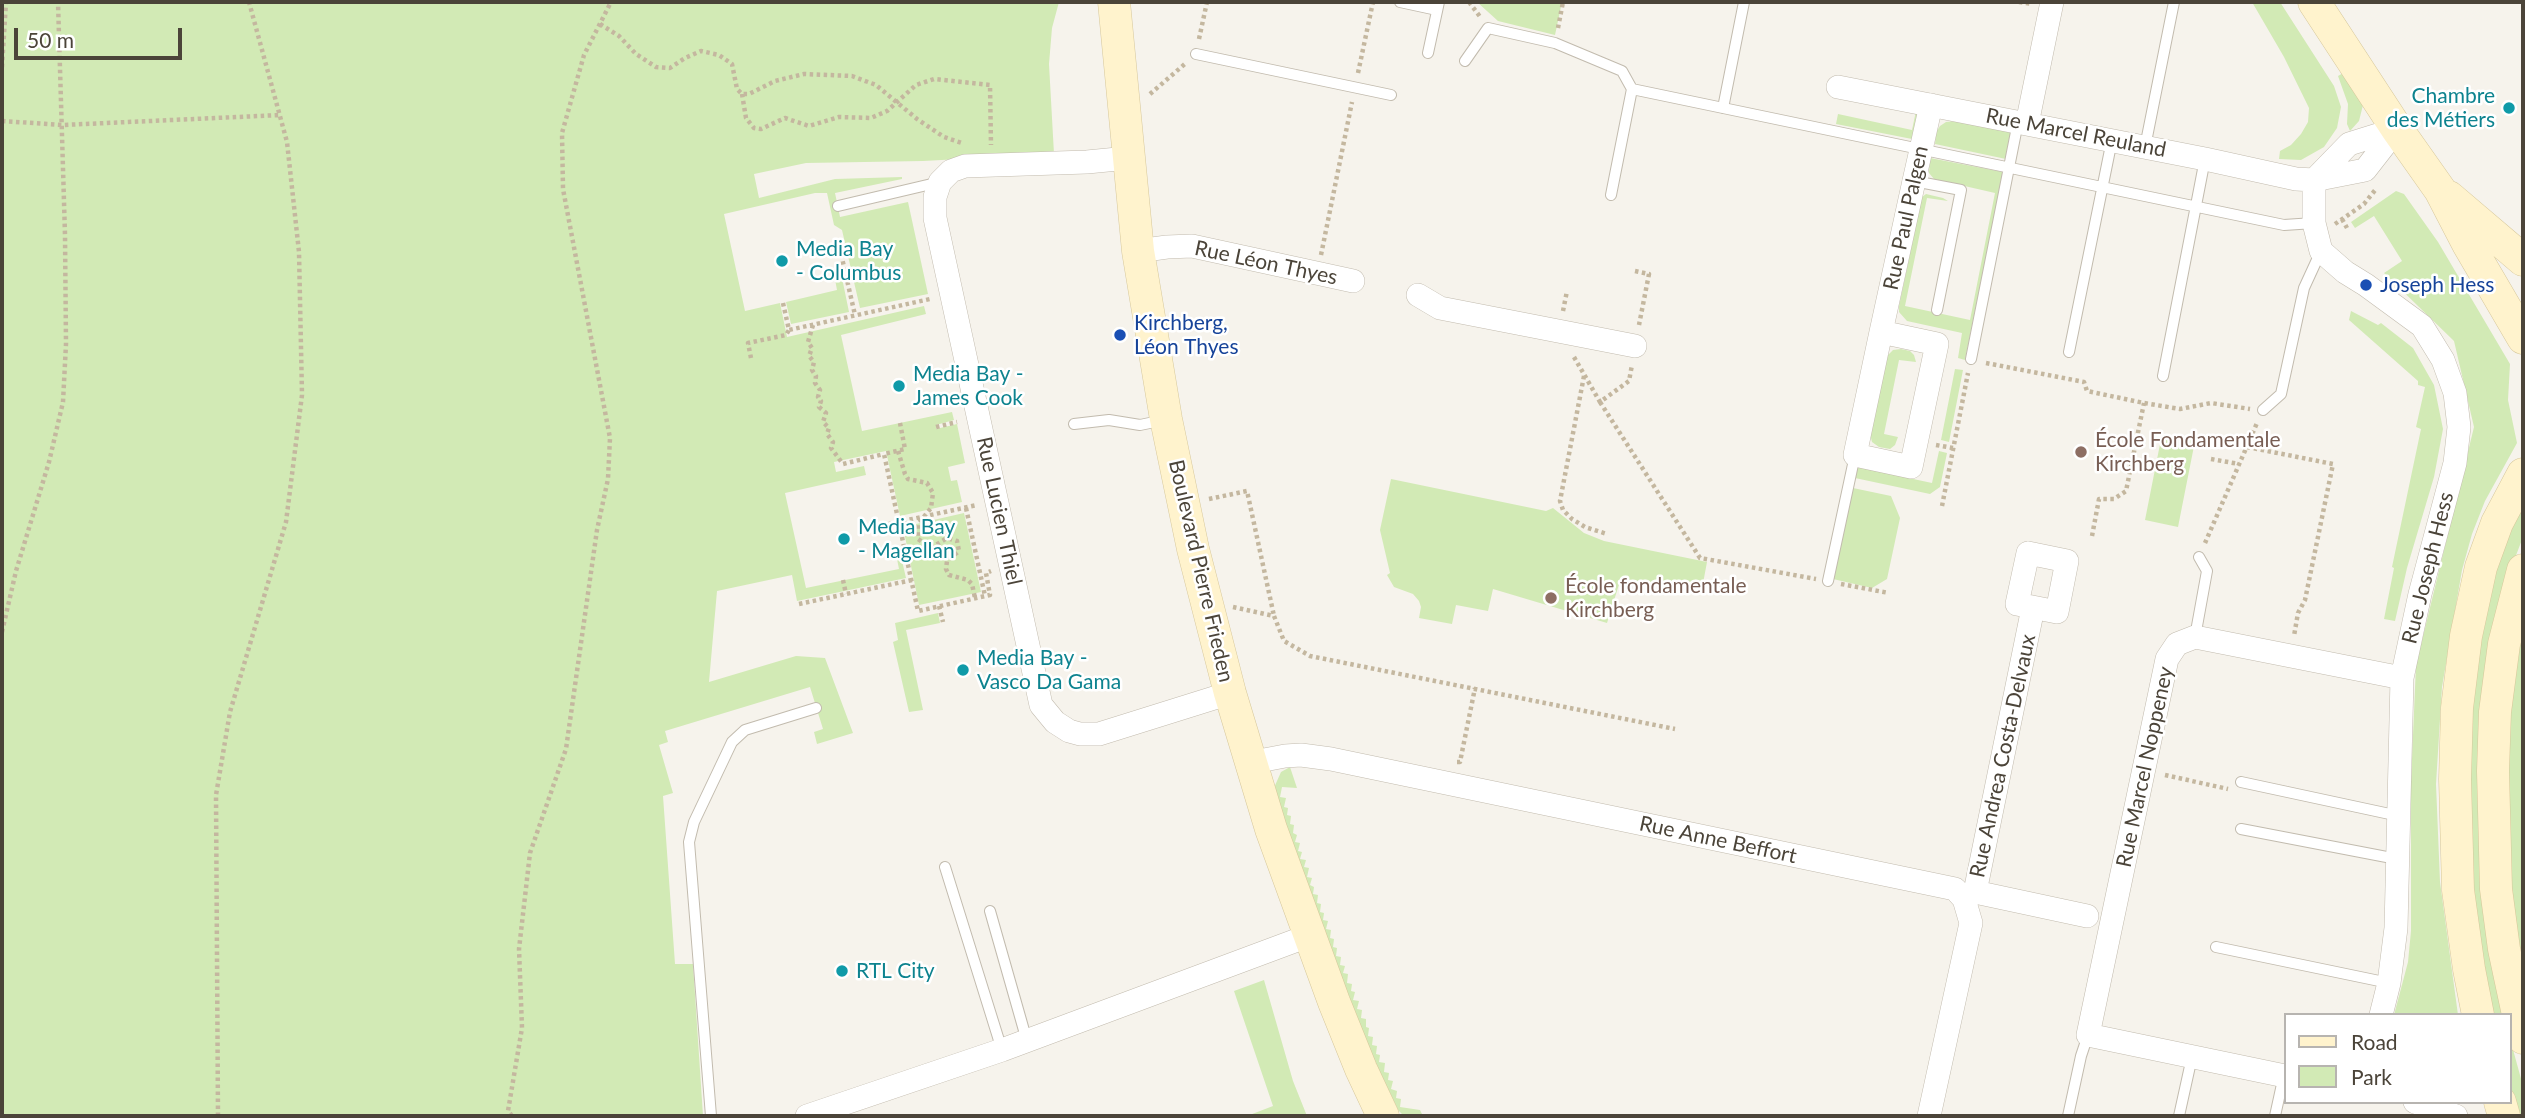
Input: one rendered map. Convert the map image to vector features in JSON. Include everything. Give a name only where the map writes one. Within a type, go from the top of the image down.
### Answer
[{"type":"main road","name":"Boulevard Pierre Frieden","points":[[1114,2],[1138,251],[1166,419],[1193,549],[1251,767],[1308,936],[1360,1069],[1383,1116]]},
{"type":"main road","points":[[2314,2],[2440,190],[2523,338]]},
{"type":"main road","points":[[2440,190],[2523,260]]},
{"type":"main road","points":[[2478,1013],[2458,890],[2455,779],[2457,708],[2466,636],[2481,567],[2497,523],[2523,474]]},
{"type":"main road","points":[[2523,570],[2504,644],[2495,712],[2493,771],[2496,889],[2523,1038]]},
{"type":"street","points":[[2022,123],[2052,2]]},
{"type":"street","name":"Rue Marcel Reuland","points":[[1838,87],[2296,179],[2314,180]]},
{"type":"street","name":"Rue Paul Palgen","points":[[1855,455],[1931,105]]},
{"type":"street","points":[[2318,237],[2314,180],[2365,170],[2397,129]]},
{"type":"street","points":[[940,182],[951,171],[965,166],[1128,158]]},
{"type":"street","name":"Rue Lucien Thiel","points":[[940,182],[935,197],[935,218],[1041,705],[1055,722],[1069,731],[1099,734],[1230,693]]},
{"type":"street","name":"Rue Joseph Hess","points":[[2318,237],[2345,272],[2422,326],[2443,360],[2455,393],[2459,427],[2455,463],[2420,594],[2402,678],[2396,928],[2389,983],[2382,1013]]},
{"type":"street","name":"Rue Léon Thyes","points":[[1138,251],[1192,246],[1353,281]]},
{"type":"street","points":[[1418,295],[1440,308],[1635,346]]},
{"type":"street","points":[[1855,455],[1911,467],[1917,441],[1937,344],[1881,332]]},
{"type":"street","name":"Rue Andrea Costa-Delvaux","points":[[1969,896],[2034,608]]},
{"type":"street","points":[[2195,637],[2402,678]]},
{"type":"street","name":"Rue Marcel Noppeney","points":[[2088,1035],[2167,659],[2177,644],[2195,637]]},
{"type":"street","name":"Rue Anne Beffort","points":[[1251,767],[1264,760],[1285,756],[1331,759],[1955,889],[1969,896],[2087,916]]},
{"type":"street","points":[[1929,1116],[1971,923],[1969,896]]},
{"type":"street","points":[[807,1116],[1002,1050],[1308,936]]},
{"type":"street","points":[[2088,1035],[2284,1076]]},
{"type":"street","points":[[2424,1104],[2456,1116]]},
{"type":"lane","points":[[1400,2],[1438,6],[1428,53]]},
{"type":"lane","points":[[1723,108],[1744,2]]},
{"type":"lane","points":[[2145,147],[2174,2]]},
{"type":"lane","points":[[1465,61],[1488,27],[1555,43],[1622,71],[1632,89],[1611,195]]},
{"type":"lane","points":[[1196,54],[1391,95]]},
{"type":"lane","points":[[1632,89],[2196,206],[2284,225],[2318,237],[2281,394],[2263,410]]},
{"type":"lane","points":[[1971,359],[2009,168],[2022,123]]},
{"type":"lane","points":[[2069,352],[2112,140]]},
{"type":"lane","points":[[2164,376],[2205,159]]},
{"type":"lane","points":[[1914,181],[1961,190],[1937,310]]},
{"type":"lane","points":[[838,206],[940,182]]},
{"type":"lane","points":[[1074,424],[1109,420],[1140,425],[1166,419]]},
{"type":"lane","points":[[1828,581],[1855,455]]},
{"type":"lane","points":[[2195,637],[2207,571],[2199,557]]},
{"type":"lane","points":[[711,1116],[689,842],[694,822],[732,742],[745,730],[816,708]]},
{"type":"lane","points":[[2241,782],[2399,816]]},
{"type":"lane","points":[[2241,829],[2398,859]]},
{"type":"lane","points":[[945,867],[1002,1050]]},
{"type":"lane","points":[[990,911],[1027,1041]]},
{"type":"lane","points":[[2216,947],[2389,983]]},
{"type":"lane","points":[[2068,1116],[2088,1035]]},
{"type":"lane","points":[[2179,1116],[2192,1056]]},
{"type":"lane","points":[[2275,1116],[2284,1080]]},
{"type":"path","points":[[2,67],[6,2]]},
{"type":"path","points":[[2,632],[16,571],[49,462],[63,402],[66,344],[63,125],[58,2]]},
{"type":"path","points":[[218,1116],[216,795],[230,712],[286,522],[302,395],[299,252],[287,142],[248,2]]},
{"type":"path","points":[[509,1115],[522,1028],[519,949],[530,853],[566,749],[597,530],[608,479],[610,438],[577,269],[563,175],[562,133],[584,55],[611,2]]},
{"type":"path","points":[[1317,274],[1373,2]]},
{"type":"path","points":[[1555,43],[1563,2]]},
{"type":"path","points":[[600,24],[619,36],[636,54],[656,66],[670,68],[701,51],[719,55],[732,64],[737,89],[742,94],[746,118],[754,128],[761,129],[785,118],[809,126],[839,117],[880,116],[916,85],[933,79],[990,85],[990,148],[981,148]]},
{"type":"path","points":[[742,94],[749,94],[775,80],[804,74],[852,76],[876,85],[917,119],[944,136],[971,147]]},
{"type":"path","points":[[2,121],[63,125],[281,115]]},
{"type":"path","points":[[2318,237],[2364,204],[2376,188]]},
{"type":"path","points":[[2342,219],[2347,228]]},
{"type":"path","points":[[828,248],[839,245],[855,315]]},
{"type":"path","points":[[789,330],[952,294]]},
{"type":"path","points":[[751,358],[748,343],[786,335],[789,330],[783,303]]},
{"type":"path","points":[[813,325],[808,342],[812,348],[809,356],[814,362],[811,370],[820,390],[819,407],[826,414],[823,422],[829,428],[827,434],[833,442],[831,449],[843,464],[905,449],[900,423]]},
{"type":"path","points":[[1942,506],[1971,359],[2084,382],[2087,391],[2144,403],[2180,409],[2211,403],[2263,410],[2199,557]]},
{"type":"path","points":[[1584,375],[1560,501],[1563,510],[1572,519],[1585,527],[1607,534]]},
{"type":"path","points":[[1600,402],[1700,558],[1889,593]]},
{"type":"path","points":[[2092,536],[2099,499],[2115,499],[2126,491],[2144,403]]},
{"type":"path","points":[[936,428],[955,423]]},
{"type":"path","points":[[2247,447],[2333,464],[2305,600],[2298,613],[2290,656]]},
{"type":"path","points":[[898,451],[908,479],[927,483],[933,493],[930,508],[918,524],[918,539],[934,547],[947,538],[957,541],[959,551],[947,561],[946,569],[949,575],[968,580],[972,584],[975,598]]},
{"type":"path","points":[[884,454],[918,611],[990,595],[987,577]]},
{"type":"path","points":[[2211,459],[2239,464]]},
{"type":"path","points":[[1206,488],[1208,499],[1247,491],[1274,616],[1284,641],[1310,656],[1675,729]]},
{"type":"path","points":[[889,524],[964,508],[985,596]]},
{"type":"path","points":[[843,580],[845,594]]},
{"type":"path","points":[[799,604],[912,580]]},
{"type":"path","points":[[1230,594],[1236,619]]},
{"type":"path","points":[[939,606],[943,622]]},
{"type":"path","points":[[1233,607],[1274,616]]},
{"type":"path","points":[[1447,760],[1460,762],[1475,688]]},
{"type":"path","points":[[2144,770],[2228,789]]},
{"type":"green space","points":[[2,2],[1059,2],[1052,28],[1049,64],[1054,154],[923,161],[806,163],[754,174],[759,198],[835,179],[902,177],[835,193],[840,217],[908,202],[928,294],[860,308],[842,230],[834,225],[827,193],[815,193],[724,214],[745,311],[780,303],[787,337],[924,306],[926,314],[841,335],[862,431],[952,412],[954,420],[936,425],[936,429],[957,424],[965,463],[948,467],[951,481],[957,480],[962,502],[900,516],[886,451],[834,462],[836,472],[864,466],[866,475],[785,493],[806,588],[899,569],[896,554],[900,552],[906,578],[797,601],[792,575],[717,591],[709,682],[796,656],[825,658],[853,733],[817,744],[814,732],[823,729],[810,687],[665,731],[668,742],[659,745],[673,793],[663,796],[675,964],[693,964],[703,1116],[2,1116]]},
{"type":"green space","points":[[1477,2],[1562,2],[1555,35],[1498,21]]},
{"type":"green space","points":[[2252,2],[2280,2],[2334,86],[2341,107],[2337,128],[2324,147],[2301,160],[2279,159],[2280,151],[2291,145],[2301,134],[2308,122],[2309,108],[2284,57]]},
{"type":"green space","points":[[2345,72],[2363,105],[2359,121],[2350,131],[2347,124],[2348,104],[2338,76]]},
{"type":"green space","points":[[1916,111],[1923,113],[1917,140],[1836,124],[1838,114],[1912,130]]},
{"type":"green space","points":[[1955,121],[2012,132],[2006,159],[1935,144],[1936,132],[1940,126]]},
{"type":"green space","points":[[1930,158],[2003,172],[1965,360],[1958,358],[1962,333],[1907,321],[1899,312],[1899,306],[1922,197],[1926,194],[1948,201],[1927,198],[1905,306],[1970,320],[1995,193],[1934,179],[1929,173]]},
{"type":"green space","points":[[2396,191],[2404,194],[2438,242],[2510,364],[2508,400],[2517,443],[2485,501],[2472,534],[2462,570],[2442,687],[2436,784],[2440,882],[2458,1013],[2395,1013],[2408,962],[2411,931],[2411,782],[2416,665],[2474,427],[2454,341],[2384,273],[2402,261],[2374,216],[2355,228],[2351,222]]},
{"type":"green space","points":[[841,273],[849,312],[791,324],[786,302],[837,290],[834,274]]},
{"type":"green space","points":[[2351,311],[2378,325],[2381,323],[2413,348],[2434,385],[2443,429],[2434,477],[2407,568],[2395,621],[2384,619],[2421,429],[2416,427],[2425,387],[2418,385],[2418,381],[2349,320]]},
{"type":"green space","points":[[1893,350],[1910,351],[1916,362],[1899,360],[1884,434],[1898,437],[1890,449],[1879,447],[1872,442],[1870,434],[1887,356]]},
{"type":"green space","points":[[1955,369],[1963,370],[1949,442],[1941,440]]},
{"type":"green space","points":[[2162,434],[2195,441],[2178,527],[2145,520]]},
{"type":"green space","points":[[1939,451],[1947,453],[1940,487],[1930,494],[1855,478],[1857,467],[1932,483]]},
{"type":"green space","points":[[1391,479],[1546,511],[1553,508],[1584,533],[1604,541],[1707,562],[1701,594],[1621,578],[1607,623],[1493,589],[1488,611],[1456,605],[1452,624],[1419,618],[1419,601],[1413,594],[1394,587],[1387,575],[1390,573],[1380,530]]},
{"type":"green space","points":[[1853,488],[1891,496],[1900,518],[1887,579],[1872,588],[1833,579]]},
{"type":"green space","points":[[2523,497],[2523,537],[2504,587],[2505,1013],[2488,1013],[2468,834],[2472,693],[2483,622],[2499,559]]},
{"type":"green space","points":[[964,513],[981,592],[919,605],[903,527]]},
{"type":"green space","points":[[938,613],[940,623],[906,630],[923,710],[909,712],[893,642],[898,640],[895,623]]},
{"type":"green space","points":[[2523,614],[2523,975],[2515,948],[2504,769]]},
{"type":"green space","points":[[1290,767],[1297,788],[1282,787],[1280,797],[1286,798],[1284,807],[1288,808],[1287,815],[1291,816],[1290,824],[1294,825],[1293,833],[1297,835],[1295,842],[1300,843],[1300,859],[1306,860],[1304,867],[1309,868],[1307,877],[1312,878],[1310,885],[1314,887],[1313,894],[1318,895],[1317,903],[1321,904],[1323,920],[1328,921],[1326,929],[1331,930],[1333,947],[1337,948],[1336,956],[1341,957],[1340,965],[1345,966],[1343,973],[1348,974],[1347,983],[1352,984],[1351,991],[1355,992],[1353,1000],[1359,1001],[1357,1009],[1362,1010],[1361,1018],[1366,1019],[1368,1036],[1373,1037],[1372,1045],[1377,1046],[1379,1062],[1385,1063],[1384,1072],[1389,1073],[1388,1080],[1393,1081],[1391,1089],[1397,1091],[1396,1098],[1401,1099],[1400,1107],[1420,1110],[1423,1116],[1404,1116],[1398,1110],[1352,1013],[1273,790],[1281,772]]},
{"type":"green space","points":[[1264,980],[1293,1081],[1307,1116],[1247,1116],[1273,1106],[1234,991]]},
{"type":"green space","points":[[2511,1042],[2523,1086],[2523,1116],[2515,1116],[2511,1103]]},
{"type":"place","name":"Chambre des Métiers","points":[[2509,108]]},
{"type":"place","name":"Media Bay - Columbus","points":[[782,261]]},
{"type":"place","name":"Joseph Hess","points":[[2366,285]]},
{"type":"place","name":"Kirchberg, Léon Thyes","points":[[1120,335]]},
{"type":"place","name":"Media Bay - James Cook","points":[[899,386]]},
{"type":"place","name":"École Fondamentale Kirchberg","points":[[2081,452]]},
{"type":"place","name":"Media Bay - Magellan","points":[[844,539]]},
{"type":"place","name":"École fondamentale Kirchberg","points":[[1551,598]]},
{"type":"place","name":"Media Bay - Vasco Da Gama","points":[[963,670]]},
{"type":"place","name":"RTL City","points":[[842,971]]}]
